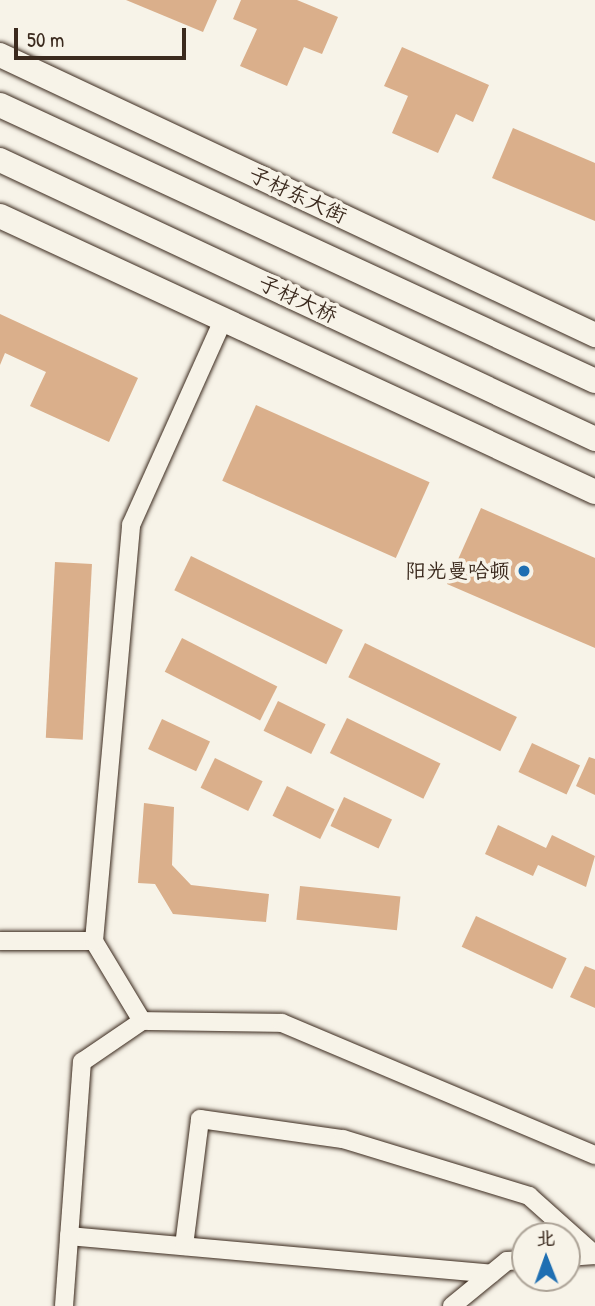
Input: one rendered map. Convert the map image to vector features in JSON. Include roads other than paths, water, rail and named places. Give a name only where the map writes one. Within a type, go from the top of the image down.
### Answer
[{"type":"main road","name":"子材东大街","points":[[0,55],[595,335]]},
{"type":"main road","points":[[0,105],[595,381]]},
{"type":"main road","name":"子材大桥","points":[[0,160],[595,439]]},
{"type":"main road","points":[[0,216],[595,492]]},
{"type":"street","points":[[142,1021],[94,941],[131,525],[223,320]]},
{"type":"street","points":[[0,941],[94,941]]},
{"type":"street","points":[[64,1306],[82,1062],[142,1021],[282,1023],[595,1154]]},
{"type":"street","points":[[184,1246],[200,1119],[343,1139],[529,1196],[595,1255]]},
{"type":"street","points":[[69,1236],[491,1274]]},
{"type":"street","points":[[452,1306],[507,1261],[511,1261]]},
{"type":"place","name":"阳光曼哈顿","points":[[524,571]]}]
